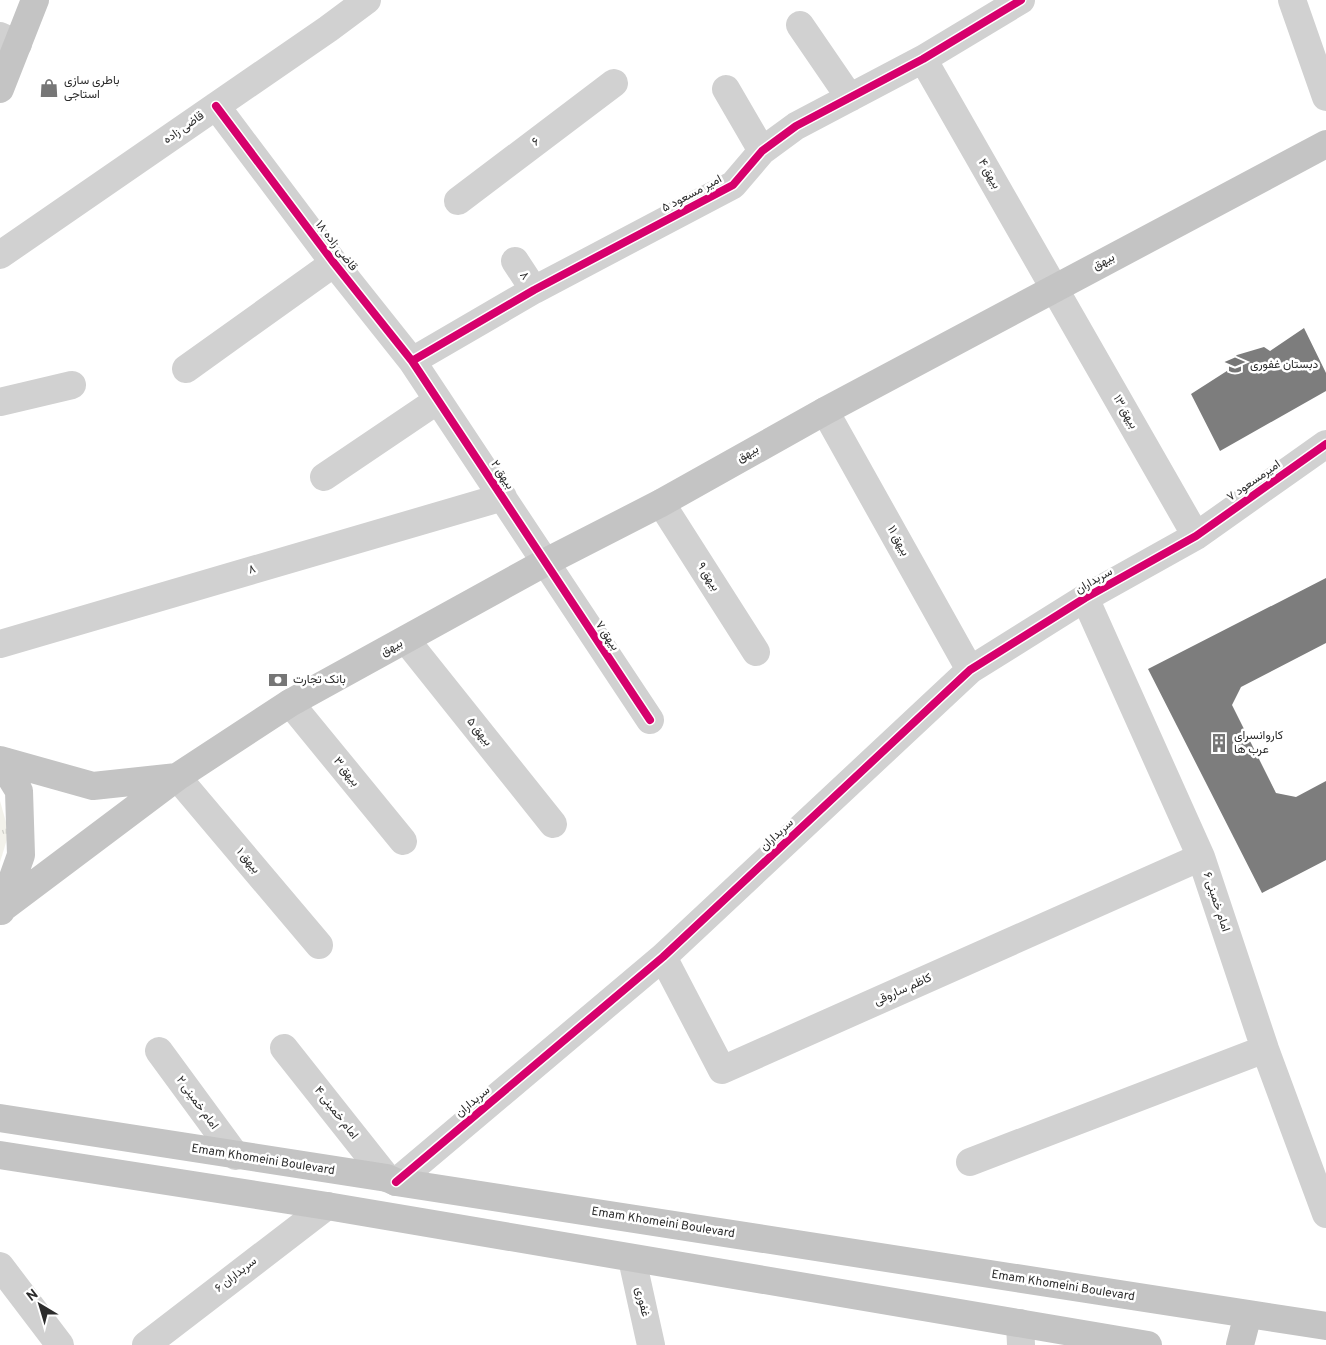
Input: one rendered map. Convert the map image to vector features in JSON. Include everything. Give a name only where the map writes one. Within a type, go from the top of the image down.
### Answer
[{"type":"main road","points":[[0,89],[9,40],[35,0]]},
{"type":"main road","name":"بیهق","points":[[2,910],[177,778],[290,703],[544,563],[661,503],[825,411],[1326,144]]},
{"type":"main road","points":[[0,760],[93,786],[177,778]]},
{"type":"main road","points":[[0,760],[19,791],[21,855],[2,910]]},
{"type":"main road","name":"Emam Khomeini Boulevard","points":[[0,1118],[1326,1326]]},
{"type":"main road","points":[[139,1176],[148,1142]]},
{"type":"main road","points":[[0,1155],[327,1206],[632,1258],[1020,1334],[1148,1345]]},
{"type":"main road","points":[[1240,1345],[1248,1314]]},
{"type":"street","name":"قاضی زاده","points":[[0,255],[328,29],[367,0]]},
{"type":"street","name":"امیر مسعود ۵","points":[[412,361],[534,290],[733,184],[762,151],[796,126],[924,59],[1021,0]]},
{"type":"street","points":[[1292,0],[1326,97]]},
{"type":"street","points":[[800,25],[850,98]]},
{"type":"street","name":"بیهق ۴","points":[[924,59],[1055,288]]},
{"type":"street","name":"۶","points":[[458,201],[614,83]]},
{"type":"street","points":[[726,89],[762,151]]},
{"type":"street","name":"قاضی زاده ۱۸","points":[[216,106],[334,263],[412,361],[438,400]]},
{"type":"street","name":"۸","points":[[515,261],[534,290]]},
{"type":"street","points":[[186,369],[334,263]]},
{"type":"street","name":"بیهق ۱۳","points":[[1055,288],[1196,536]]},
{"type":"street","points":[[0,402],[72,386]]},
{"type":"street","points":[[324,477],[438,400]]},
{"type":"street","name":"بیهق ۲","points":[[438,400],[503,497],[544,563]]},
{"type":"street","name":"بیهق ۱۱","points":[[825,411],[970,670]]},
{"type":"street","name":"امیرمسعود ۷","points":[[1196,536],[1326,444]]},
{"type":"street","name":"۸","points":[[0,644],[503,497]]},
{"type":"street","name":"بیهق ۹","points":[[661,503],[756,652]]},
{"type":"street","name":"سربداران","points":[[391,1180],[663,957],[970,670],[1085,598],[1196,536]]},
{"type":"street","name":"بیهق ۷","points":[[544,563],[650,720]]},
{"type":"street","name":"امام خمینی ۶","points":[[1085,598],[1201,857],[1265,1049],[1326,1214]]},
{"type":"street","name":"بیهق ۵","points":[[406,640],[553,824]]},
{"type":"street","name":"بیهق ۳","points":[[290,703],[403,841]]},
{"type":"street","name":"بیهق ۱","points":[[177,778],[319,945]]},
{"type":"street","name":"کاظم ساروقی","points":[[663,957],[722,1070],[1201,857]]},
{"type":"street","name":"امام خمینی ۴","points":[[284,1048],[391,1180]]},
{"type":"street","points":[[970,1162],[1265,1049]]},
{"type":"street","name":"امام خمینی ۲","points":[[159,1051],[236,1156]]},
{"type":"street","name":"سربداران ۶","points":[[146,1345],[327,1206]]},
{"type":"street","name":"غفوری","points":[[632,1258],[652,1345]]},
{"type":"street","points":[[5,1281],[60,1345]]},
{"type":"green space","points":[[0,801],[9,833],[0,862]]},
{"type":"building","points":[[1304,328],[1326,373],[1326,391],[1220,451],[1191,394],[1230,369],[1231,360],[1237,355],[1264,347],[1270,351]]},
{"type":"building","name":"کاروانسرای عرب ها","points":[[1326,578],[1326,643],[1241,687],[1232,705],[1276,793],[1296,797],[1326,781],[1326,860],[1262,893],[1148,669]]},
{"type":"cycle path","points":[[412,361],[534,290],[733,185],[762,151],[796,126],[923,59],[1021,0]]},
{"type":"cycle path","points":[[216,106],[334,263],[412,361],[650,720]]},
{"type":"cycle path","points":[[396,1182],[663,957],[970,670],[1085,598],[1196,536],[1326,444]]},
{"type":"place","name":"باطری سازی استاجی","points":[[49,88]]},
{"type":"place","name":"دبستان غفوری","points":[[1235,365]]},
{"type":"place","name":"بانک تجارت","points":[[278,680]]},
{"type":"place","name":"کاروانسرای عرب ها","points":[[1219,743]]}]
